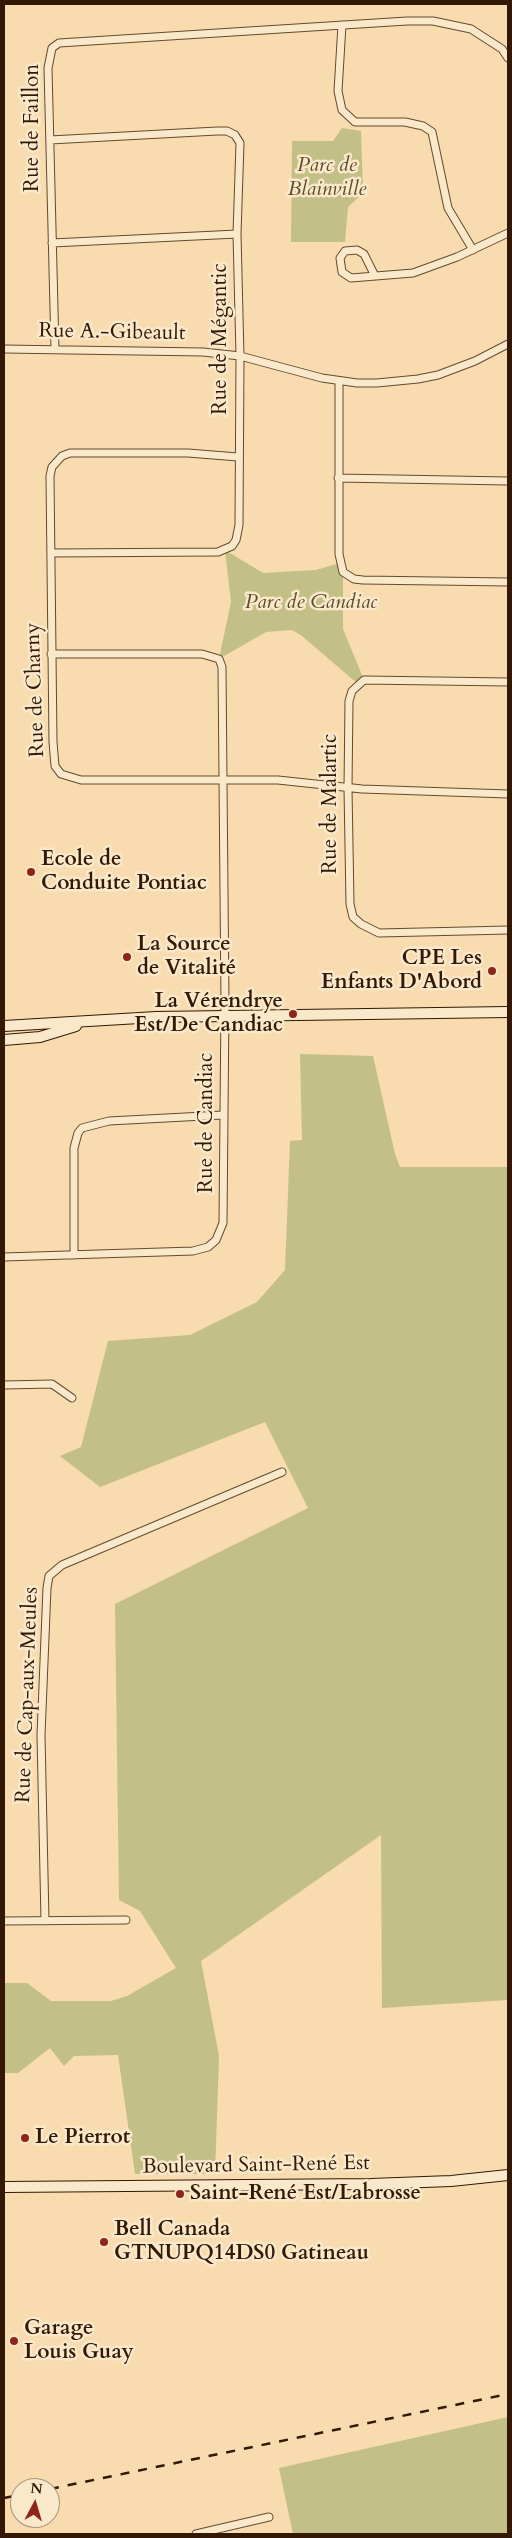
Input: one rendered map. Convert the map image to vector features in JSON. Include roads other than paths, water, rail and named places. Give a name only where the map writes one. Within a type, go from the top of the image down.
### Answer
[{"type":"street","name":"Rue de Faillon","points":[[56,349],[49,56],[52,48],[58,43],[407,21],[454,25],[471,29],[502,49],[508,58]]},
{"type":"street","points":[[342,25],[338,91],[342,110],[355,122],[405,122],[423,126],[432,132],[448,208],[474,250]]},
{"type":"street","name":"Rue de Mégantic","points":[[50,140],[228,131],[235,135],[240,144],[237,234],[240,356],[238,533],[232,546],[225,550],[51,553]]},
{"type":"street","points":[[375,276],[364,254],[357,250],[345,251],[340,258],[340,266],[346,276],[375,276],[413,273],[474,250],[508,232]]},
{"type":"street","points":[[52,243],[237,234]]},
{"type":"street","name":"Rue A.-Gibeault","points":[[4,349],[183,350],[240,356],[338,381],[377,383],[418,379],[457,368],[508,344]]},
{"type":"street","points":[[338,381],[339,554],[344,572],[348,576],[363,580],[508,582]]},
{"type":"street","name":"Rue de Charny","points":[[238,457],[178,453],[70,453],[62,456],[52,467],[50,476],[53,758],[61,774],[81,780],[278,780],[348,788],[508,794]]},
{"type":"street","points":[[338,478],[508,480]]},
{"type":"street","name":"Rue de Candiac","points":[[4,1257],[194,1251],[208,1247],[216,1240],[223,1223],[225,1016],[224,683],[219,659],[202,654],[52,654]]},
{"type":"street","name":"Rue de Malartic","points":[[508,682],[364,680],[352,691],[349,701],[348,788],[350,904],[353,917],[366,928],[379,933],[508,930]]},
{"type":"street","points":[[4,1026],[225,1016],[508,1012]]},
{"type":"street","points":[[4,1022],[23,1026]]},
{"type":"street","points":[[4,1046],[54,1034],[87,1022]]},
{"type":"street","points":[[4,1040],[25,1040]]},
{"type":"street","points":[[74,1256],[74,1148],[82,1128],[109,1121],[223,1115]]},
{"type":"street","points":[[4,1385],[52,1384],[72,1398]]},
{"type":"street","name":"Rue de Cap-aux-Meules","points":[[45,1920],[41,1735],[46,1588],[49,1576],[62,1565],[282,1472]]},
{"type":"street","points":[[4,1921],[126,1920]]},
{"type":"street","name":"Boulevard Saint-René Est","points":[[4,2187],[372,2184],[451,2181],[508,2175]]},
{"type":"street","points":[[196,2534],[268,2517]]},
{"type":"railway","points":[[60,2487],[508,2394]]},
{"type":"railway","points":[[4,2498],[10,2497]]},
{"type":"place","name":"Ecole de Conduite Pontiac","points":[[31,872]]},
{"type":"place","name":"La Source de Vitalité","points":[[127,957]]},
{"type":"place","name":"CPE Les Enfants D'Abord","points":[[492,971]]},
{"type":"place","name":"La Vérendrye Est/De Candiac","points":[[293,1014]]},
{"type":"place","name":"Le Pierrot","points":[[25,2138]]},
{"type":"place","name":"Saint-René Est/Labrosse","points":[[180,2194]]},
{"type":"place","name":"Bell Canada GTNUPQ14DS0 Gatineau","points":[[104,2242]]},
{"type":"place","name":"Garage Louis Guay","points":[[14,2341]]},
{"type":"park label","name":"Parc de Blainville","points":[[327,178]]},
{"type":"park label","name":"Parc de Candiac","points":[[311,603]]}]
